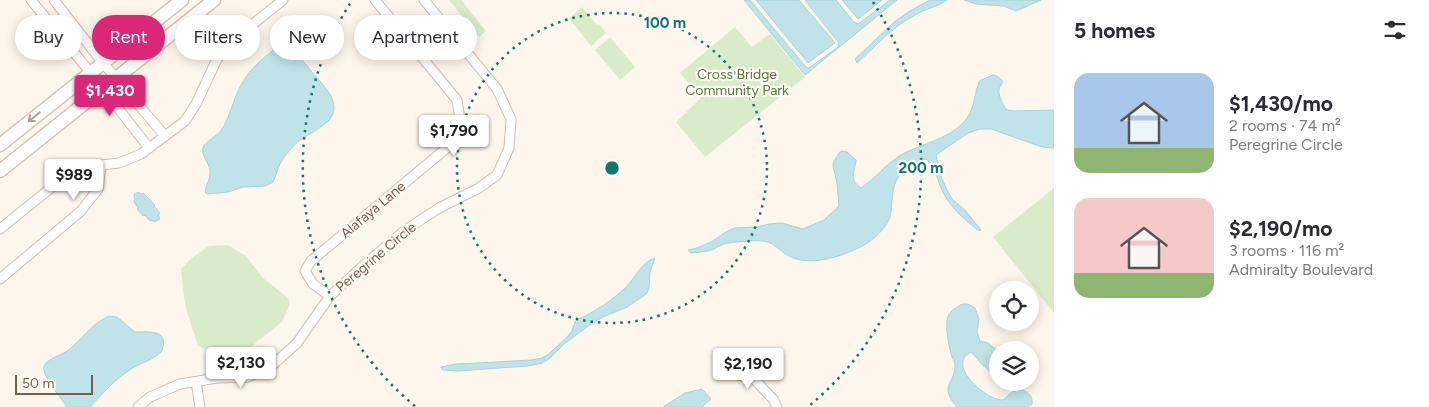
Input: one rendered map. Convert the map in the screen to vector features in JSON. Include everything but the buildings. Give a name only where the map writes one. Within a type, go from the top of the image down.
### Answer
[{"type":"main road","points":[[0,145],[182,0]]},
{"type":"main road","points":[[0,172],[214,0]]},
{"type":"street","points":[[31,0],[149,148]]},
{"type":"street","points":[[54,0],[103,63],[165,136]]},
{"type":"street","points":[[0,230],[73,170],[120,164],[141,154],[185,121],[196,104],[217,59],[238,36],[283,0]]},
{"type":"street","name":"Alafaya Lane","points":[[330,296],[313,284],[305,271],[312,261],[448,147],[460,125],[457,100],[375,0]]},
{"type":"street","name":"Peregrine Circle","points":[[138,407],[150,397],[180,384],[217,378],[248,377],[275,363],[297,343],[330,296],[404,231],[439,208],[478,188],[497,175],[509,148],[511,119],[497,89],[424,0]]},
{"type":"street","points":[[0,278],[81,212],[98,189],[102,165]]},
{"type":"street","points":[[721,371],[754,379],[773,399],[777,407]]},
{"type":"street","points":[[196,382],[200,407]]},
{"type":"green space","points":[[449,0],[461,0],[473,15],[461,15]]},
{"type":"green space","points":[[582,7],[606,33],[591,46],[569,18]]},
{"type":"green space","points":[[477,20],[486,31],[479,37],[477,35]]},
{"type":"green space","name":"Cross Bridge Community Park","points":[[735,27],[752,47],[770,34],[805,77],[705,157],[676,122],[701,98],[680,73]]},
{"type":"green space","points":[[610,37],[635,67],[620,80],[595,50]]},
{"type":"green space","points":[[1054,188],[1054,313],[1039,294],[1039,281],[1028,281],[993,237]]},
{"type":"green space","points":[[228,245],[246,256],[263,278],[288,298],[290,304],[282,322],[237,356],[226,356],[198,346],[187,312],[181,269],[193,257],[209,246]]},
{"type":"water","points":[[744,0],[750,0],[806,67],[809,68],[838,47],[839,43],[805,0],[836,0],[854,22],[858,24],[890,0],[897,0],[805,75]]},
{"type":"water","points":[[756,0],[799,0],[835,43],[808,63]]},
{"type":"water","points":[[842,0],[882,0],[858,19]]},
{"type":"water","points":[[930,0],[947,0],[899,25],[857,63],[855,59],[894,22]]},
{"type":"water","points":[[964,0],[1041,0],[1016,11],[1004,6],[976,4]]},
{"type":"water","points":[[270,53],[270,60],[301,60],[331,96],[334,103],[332,117],[292,148],[280,164],[273,182],[265,186],[243,187],[228,192],[207,194],[205,192],[210,170],[203,153],[204,146],[222,129],[244,81],[252,69]]},
{"type":"water","points":[[993,75],[1003,81],[999,89],[999,95],[1007,110],[1054,110],[1054,148],[1042,147],[991,129],[980,129],[968,133],[936,155],[942,179],[948,192],[981,230],[979,231],[959,214],[947,199],[935,171],[926,159],[909,167],[898,177],[894,188],[890,217],[882,230],[866,244],[839,256],[807,261],[789,256],[770,243],[759,241],[728,243],[703,252],[691,253],[688,250],[711,242],[734,228],[782,223],[803,229],[824,220],[839,206],[833,166],[839,153],[842,151],[847,152],[856,160],[853,178],[861,188],[899,156],[942,138],[957,128],[970,113],[979,82]]},
{"type":"water","points":[[138,192],[143,193],[155,205],[160,213],[158,215],[160,219],[155,222],[150,221],[137,209],[134,195]]},
{"type":"water","points":[[655,258],[650,272],[647,293],[627,307],[591,324],[542,363],[528,366],[457,371],[443,370],[441,368],[456,364],[542,358],[567,337],[578,319],[597,310],[614,297],[629,284],[646,263]]},
{"type":"water","points":[[962,304],[968,304],[975,308],[979,319],[977,332],[980,341],[989,344],[989,371],[971,352],[964,358],[965,373],[971,381],[979,389],[996,399],[1003,400],[1014,391],[1024,391],[1031,397],[1032,404],[1028,407],[957,407],[951,400],[948,389],[955,365],[947,333],[947,321],[951,312]]},
{"type":"water","points":[[109,316],[117,317],[135,332],[157,333],[163,339],[162,351],[120,377],[90,407],[67,407],[47,378],[44,367],[49,361],[72,347],[97,323]]},
{"type":"water","points":[[702,389],[711,399],[702,407],[663,407],[685,393]]}]
